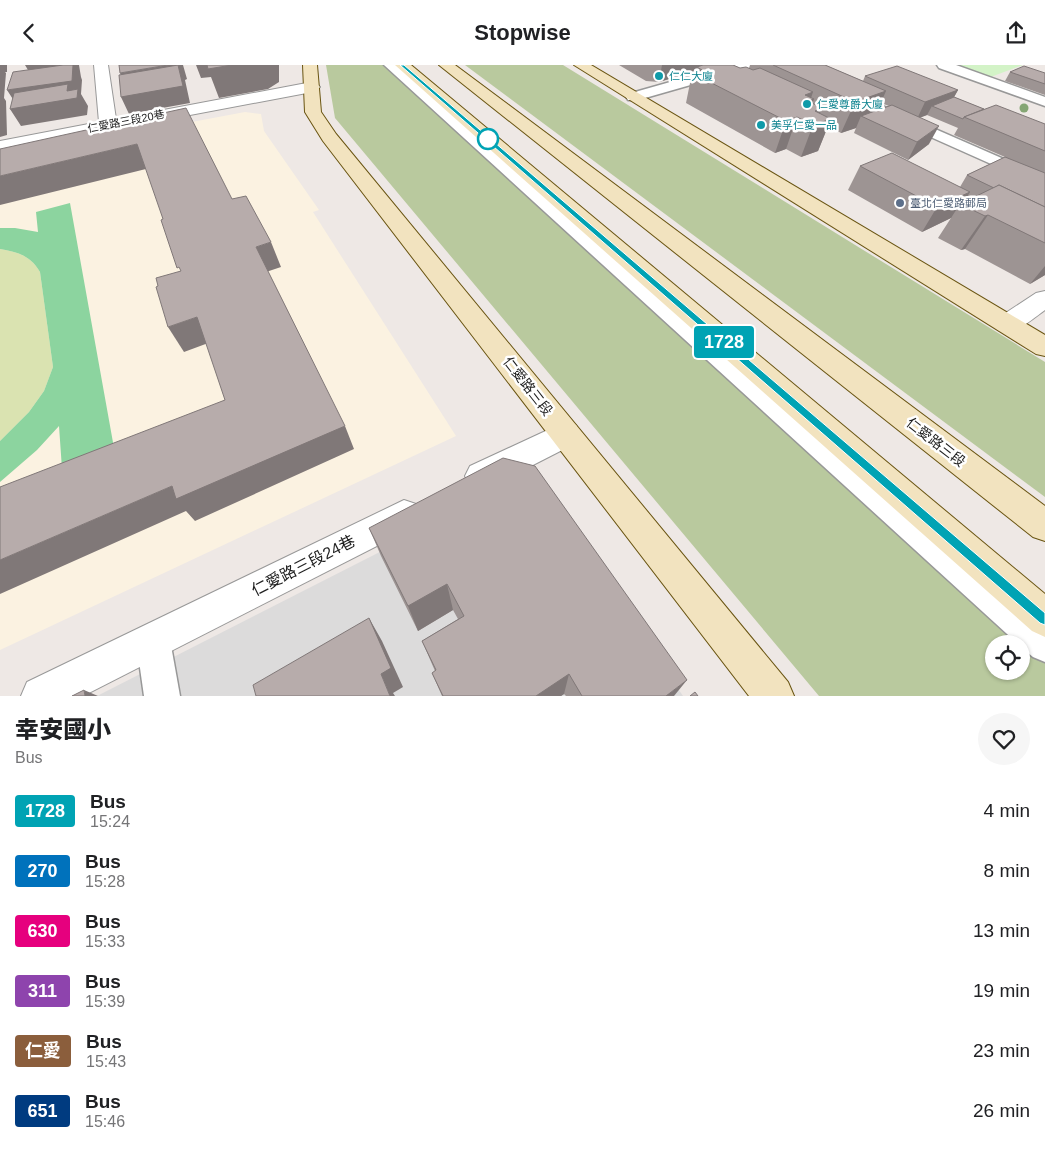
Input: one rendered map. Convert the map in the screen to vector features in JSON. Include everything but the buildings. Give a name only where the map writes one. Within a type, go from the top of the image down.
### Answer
[{"type":"main road","points":[[402,65],[1045,618]]},
{"type":"main road","name":"仁愛路三段","points":[[446,65],[1045,526]]},
{"type":"main road","points":[[581,65],[1045,347]]},
{"type":"main road","name":"仁愛路三段","points":[[311,76],[313,112],[329,137],[774,696]]},
{"type":"street","points":[[101,65],[108,124]]},
{"type":"street","name":"仁愛路三段20巷","points":[[0,146],[108,124],[311,76]]},
{"type":"street","points":[[1007,324],[1045,299]]},
{"type":"street","name":"仁愛路三段24巷","points":[[41,696],[565,434]]},
{"type":"lane","points":[[391,65],[1045,645]]},
{"type":"lane","points":[[633,97],[745,65]]},
{"type":"lane","points":[[944,65],[1045,103]]},
{"type":"lane","points":[[836,89],[1045,183]]},
{"type":"lane","points":[[153,640],[162,696]]},
{"type":"shaded area","points":[[245,112],[261,114],[264,131],[319,210],[313,212],[456,436],[0,650],[0,158]]},
{"type":"shaded area","points":[[531,475],[683,696],[97,696]]},
{"type":"green space","points":[[326,65],[389,65],[1045,648],[1045,696],[819,696],[335,118]]},
{"type":"green space","points":[[465,65],[563,65],[1045,362],[1045,497]]},
{"type":"green space","points":[[954,65],[1023,65],[988,78]]},
{"type":"green space","points":[[70,203],[114,448],[62,469],[59,426],[37,450],[0,482],[0,441],[29,412],[44,391],[53,367],[40,272],[28,258],[0,249],[0,228],[15,228],[38,232],[36,212]]},
{"type":"green space","points":[[0,249],[28,258],[40,272],[53,367],[44,391],[29,412],[0,441]]},
{"type":"bus line","name":"1728","points":[[402,65],[1045,618]]},
{"type":"place","name":"仁仁大廈","points":[[659,76]]},
{"type":"place","name":"仁愛尊爵大廈","points":[[807,104]]},
{"type":"place","name":"美孚仁愛一品","points":[[761,125]]},
{"type":"place","name":"臺北仁愛路郵局","points":[[900,203]]}]
